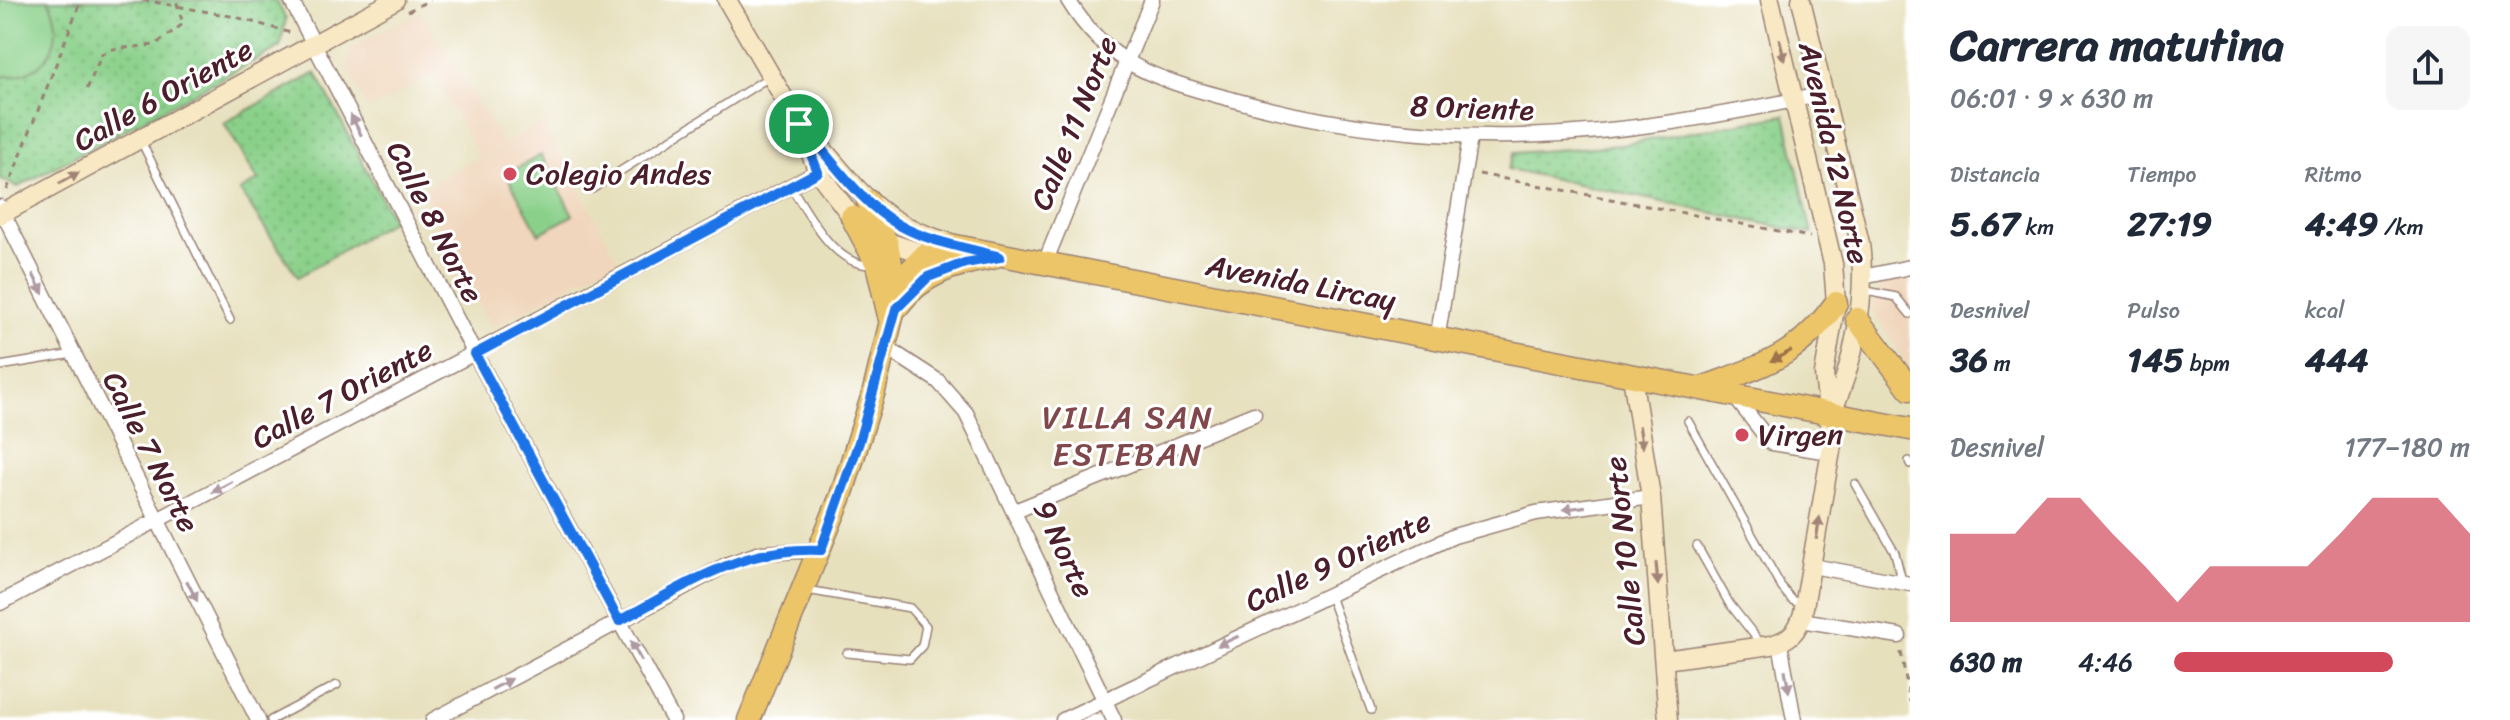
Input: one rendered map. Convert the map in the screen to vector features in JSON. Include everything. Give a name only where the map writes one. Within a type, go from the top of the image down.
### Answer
[{"type":"main road","name":"Calle 6 Oriente","points":[[1,212],[395,0]]},
{"type":"main road","points":[[727,0],[799,124],[818,172],[860,209],[963,254]]},
{"type":"main road","name":"Avenida 12 Norte","points":[[1770,0],[1829,240],[1836,303],[1824,374],[1831,414],[1830,452],[1812,566],[1789,629]]},
{"type":"main road","name":"Avenida 12 Norte","points":[[1801,0],[1860,243],[1863,283],[1840,393],[1831,414]]},
{"type":"main road","points":[[799,124],[836,162],[882,254],[897,294]]},
{"type":"main road","points":[[882,254],[925,255],[950,245],[963,254]]},
{"type":"main road","points":[[882,254],[890,322]]},
{"type":"main road","points":[[890,322],[914,288],[963,254]]},
{"type":"main road","name":"Avenida Lircay","points":[[963,254],[1044,265],[1910,429]]},
{"type":"main road","points":[[749,720],[821,550],[859,442],[901,280],[925,255]]},
{"type":"main road","points":[[1700,389],[1788,354],[1818,328],[1836,303]]},
{"type":"main road","points":[[1857,319],[1910,389]]},
{"type":"main road","name":"Calle 10 Norte","points":[[1632,376],[1651,497],[1668,720]]},
{"type":"main road","points":[[1665,660],[1789,629]]},
{"type":"street","name":"Calle 8 Norte","points":[[291,0],[475,354],[673,720]]},
{"type":"street","points":[[1068,0],[1097,41],[1126,62]]},
{"type":"street","name":"Calle 11 Norte","points":[[1044,265],[1152,0]]},
{"type":"street","name":"8 Oriente","points":[[1126,62],[1223,97],[1296,116],[1379,130],[1470,137],[1607,132],[1823,94]]},
{"type":"street","points":[[1437,340],[1470,137]]},
{"type":"street","name":"Calle 7 Oriente","points":[[0,603],[836,162]]},
{"type":"street","name":"Calle 7 Norte","points":[[1,212],[258,720]]},
{"type":"street","points":[[1863,283],[1910,267]]},
{"type":"street","name":"9 Norte","points":[[884,346],[927,372],[957,400],[1015,511],[1114,720]]},
{"type":"street","points":[[1734,395],[1771,443],[1830,452]]},
{"type":"street","points":[[1015,511],[1254,414]]},
{"type":"street","name":"Calle 9 Oriente","points":[[1063,720],[1329,593],[1484,526],[1536,513],[1651,497]]},
{"type":"street","points":[[433,720],[744,557],[776,551],[821,550]]},
{"type":"street","points":[[1812,566],[1906,583]]},
{"type":"street","points":[[1794,720],[1789,629],[1899,636]]},
{"type":"lane","points":[[592,189],[771,76]]},
{"type":"lane","points":[[140,139],[230,320]]},
{"type":"lane","points":[[791,187],[839,253],[864,265],[882,254]]},
{"type":"lane","points":[[1863,283],[1896,297],[1910,314]]},
{"type":"lane","points":[[0,366],[73,354]]},
{"type":"lane","points":[[1688,421],[1782,588],[1792,600],[1789,629],[1729,603],[1697,546]]},
{"type":"lane","points":[[1855,484],[1895,553],[1906,583]]},
{"type":"lane","points":[[805,590],[910,608],[926,626],[922,646],[910,659],[847,653]]},
{"type":"lane","points":[[1329,593],[1371,710]]},
{"type":"lane","points":[[271,720],[337,685]]},
{"type":"path","points":[[1,212],[81,0]]},
{"type":"path","points":[[143,0],[283,29],[314,44]]},
{"type":"path","points":[[87,89],[102,54],[155,45],[183,24],[176,0]]},
{"type":"path","points":[[1464,171],[1829,240]]},
{"type":"path","points":[[1899,636],[1910,702]]},
{"type":"shaded area","name":"Colegio Andes","points":[[422,11],[503,144],[543,123],[618,260],[491,328],[421,191],[479,156],[434,76],[369,109],[346,66],[352,47]]},
{"type":"shaded area","points":[[1910,274],[1910,369],[1871,308],[1884,280]]},
{"type":"green space","points":[[0,0],[276,0],[286,19],[280,47],[18,187],[0,179]]},
{"type":"green space","points":[[0,0],[48,0],[54,14],[56,28],[49,54],[30,71],[0,76]]},
{"type":"green space","points":[[316,73],[393,220],[298,277],[240,191],[258,180],[224,123]]},
{"type":"green space","points":[[1785,115],[1812,234],[1508,169],[1514,153],[1621,145]]},
{"type":"green space","points":[[541,155],[573,215],[539,234],[506,174]]},
{"type":"place","name":"Colegio Andes","points":[[510,174]]},
{"type":"place","name":"Virgen","points":[[1742,435]]},
{"type":"district","name":"VILLA SAN ESTEBAN","points":[[1128,436]]},
{"type":"route","points":[[799,124],[868,201],[892,221],[924,236],[1000,257],[965,263],[928,277],[896,309],[859,442],[821,550],[776,551],[744,557],[619,621],[475,354],[818,172],[799,124]]}]
